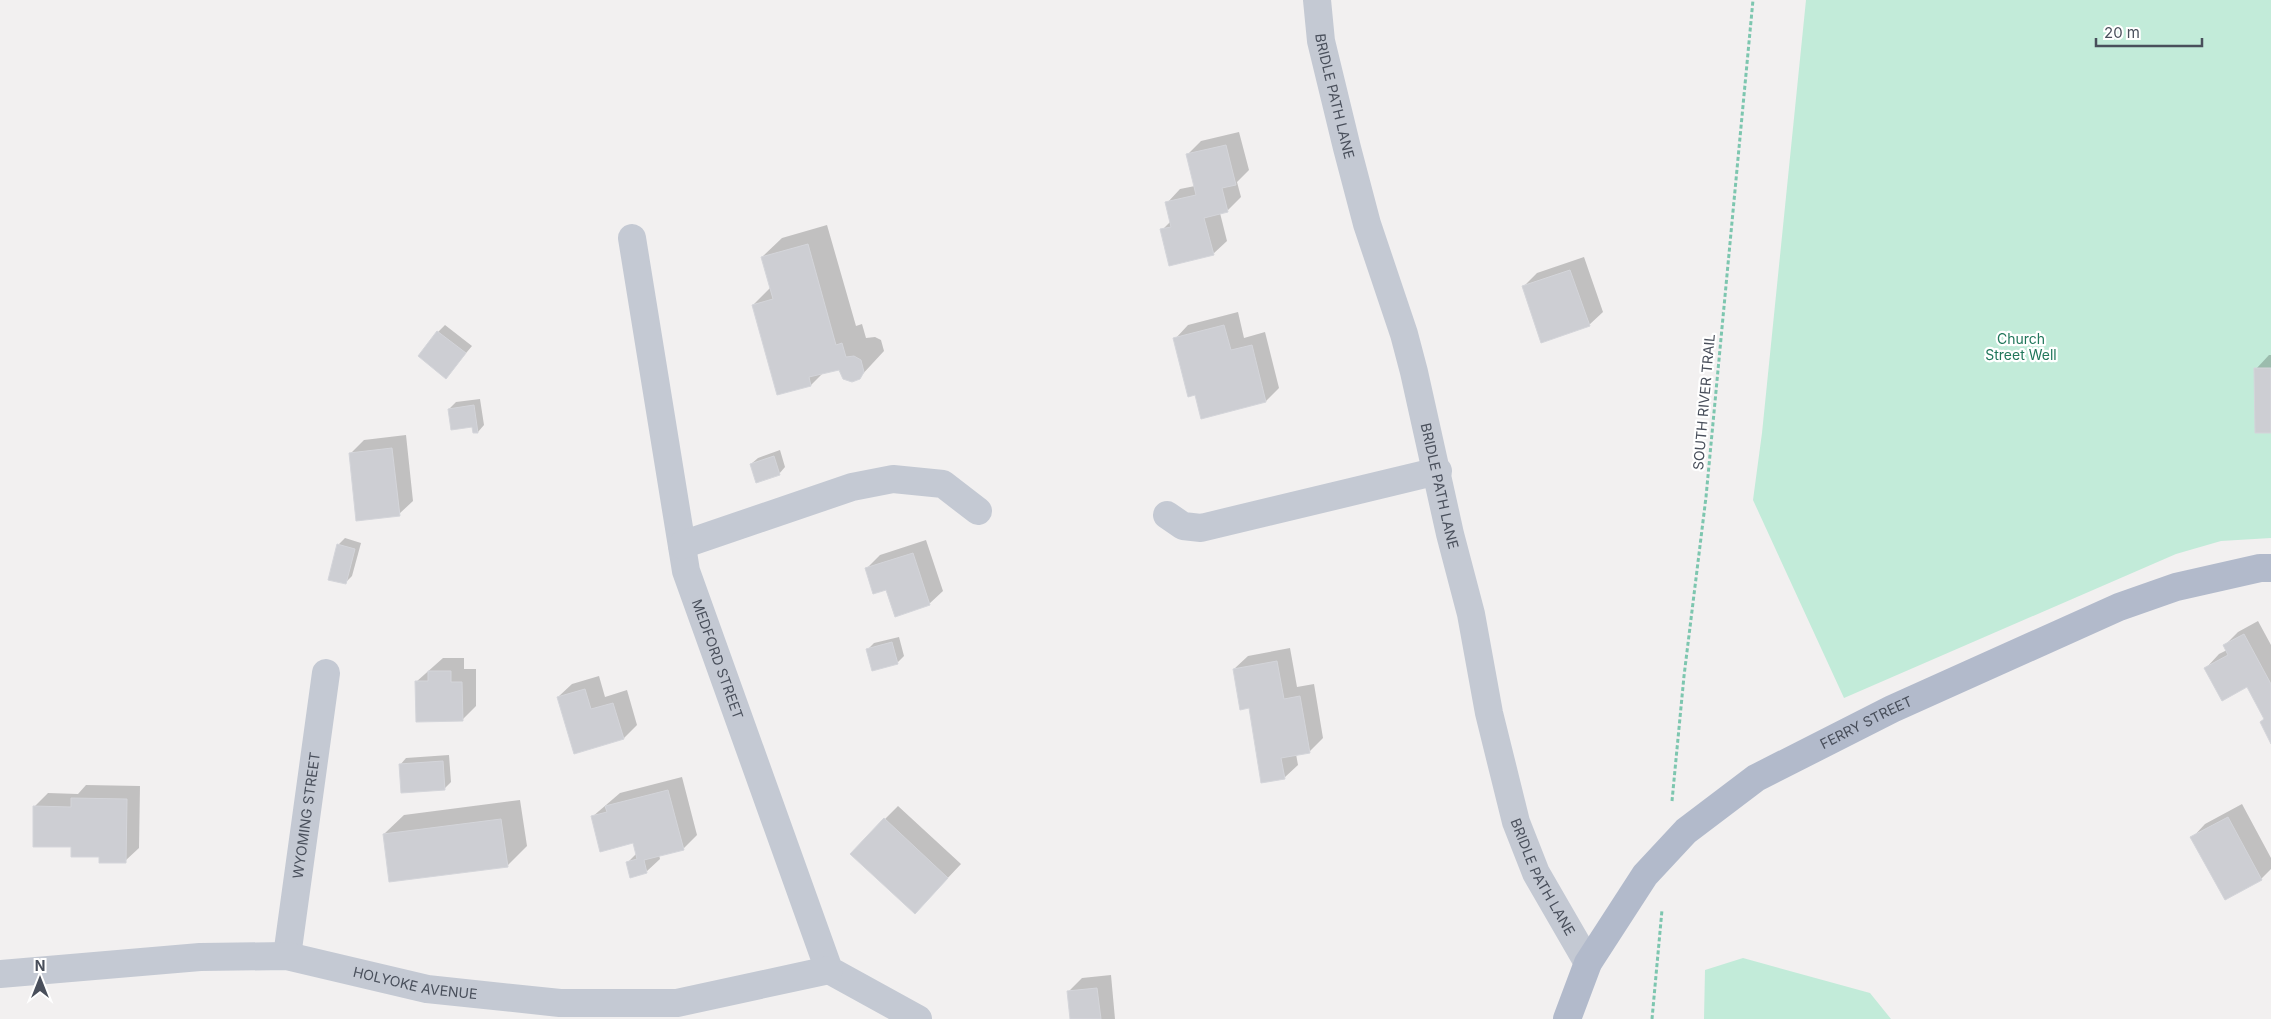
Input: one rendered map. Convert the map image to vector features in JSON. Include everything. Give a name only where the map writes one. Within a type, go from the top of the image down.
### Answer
[{"type":"main road","name":"FERRY STREET","points":[[1567,1019],[1588,963],[1645,875],[1686,831],[1756,778],[1892,709],[2119,607],[2176,587],[2260,568],[2271,568]]},
{"type":"street","name":"BRIDLE PATH LANE","points":[[1317,0],[1320,42],[1379,262],[1404,334],[1438,472],[1450,534],[1471,614],[1489,713],[1516,822],[1536,873],[1588,963]]},
{"type":"street","name":"MEDFORD STREET","points":[[632,238],[686,571],[829,970]]},
{"type":"street","points":[[1167,515],[1183,526],[1201,528],[1438,472]]},
{"type":"street","points":[[682,545],[852,487],[893,478],[943,484],[978,511]]},
{"type":"street","name":"WYOMING STREET","points":[[287,956],[326,673]]},
{"type":"street","name":"HOLYOKE AVENUE","points":[[0,974],[200,957],[287,956],[427,989],[560,1003],[677,1002],[829,970]]},
{"type":"street","points":[[829,970],[918,1019]]},
{"type":"path","name":"SOUTH RIVER TRAIL","points":[[1672,805],[1684,676],[1706,497],[1753,0]]},
{"type":"path","points":[[1652,1019],[1663,903]]},
{"type":"green space","name":"Church Street Well","points":[[1806,0],[2271,0],[2271,538],[2221,541],[2176,554],[1844,698],[1753,500],[1762,433]]},
{"type":"green space","points":[[1743,958],[1870,993],[1891,1019],[1704,1019],[1705,970]]},
{"type":"building","points":[[1226,145],[1236,185],[1222,188],[1228,212],[1204,218],[1214,255],[1169,266],[1160,229],[1171,227],[1165,202],[1196,195],[1186,154]]},
{"type":"building","points":[[808,244],[836,345],[842,343],[846,357],[854,356],[861,360],[864,372],[860,379],[852,382],[843,379],[839,370],[809,377],[811,386],[777,395],[752,305],[773,299],[761,257]]},
{"type":"building","points":[[1570,270],[1590,326],[1541,343],[1522,286]]},
{"type":"building","points":[[1224,325],[1231,350],[1252,345],[1266,402],[1201,419],[1195,395],[1188,397],[1173,338]]},
{"type":"building","points":[[437,331],[466,353],[446,379],[418,356]]},
{"type":"building","points":[[2254,368],[2271,368],[2271,433],[2255,433]]},
{"type":"building","points":[[474,405],[478,433],[473,433],[472,427],[451,430],[448,409]]},
{"type":"building","points":[[392,448],[400,516],[356,521],[349,453]]},
{"type":"building","points":[[774,456],[780,475],[756,483],[750,464]]},
{"type":"building","points":[[337,544],[355,549],[346,584],[328,580]]},
{"type":"building","points":[[913,553],[930,605],[895,617],[886,590],[873,594],[865,568]]},
{"type":"building","points":[[2244,634],[2271,684],[2271,744],[2260,722],[2264,719],[2247,687],[2222,701],[2204,668],[2228,655],[2223,645]]},
{"type":"building","points":[[892,642],[898,664],[872,671],[866,649]]},
{"type":"building","points":[[1277,661],[1284,699],[1300,696],[1310,753],[1281,758],[1285,779],[1261,783],[1249,708],[1240,710],[1233,669]]},
{"type":"building","points":[[428,671],[451,671],[451,682],[462,682],[463,721],[416,722],[415,681],[428,681]]},
{"type":"building","points":[[585,689],[591,709],[613,703],[624,739],[574,754],[557,697]]},
{"type":"building","points":[[443,761],[445,790],[401,793],[399,764]]},
{"type":"building","points":[[668,790],[684,850],[644,860],[647,873],[630,878],[626,862],[637,859],[633,843],[600,852],[591,816],[607,812],[605,806]]},
{"type":"building","points":[[71,798],[127,799],[126,863],[99,863],[99,857],[71,857],[71,847],[33,847],[33,806],[71,807]]},
{"type":"building","points":[[2228,817],[2262,880],[2225,900],[2190,837]]},
{"type":"building","points":[[884,818],[948,878],[915,914],[850,854]]},
{"type":"building","points":[[501,819],[508,867],[389,882],[383,834]]},
{"type":"building","points":[[1097,988],[1101,1019],[1070,1019],[1067,991]]}]
